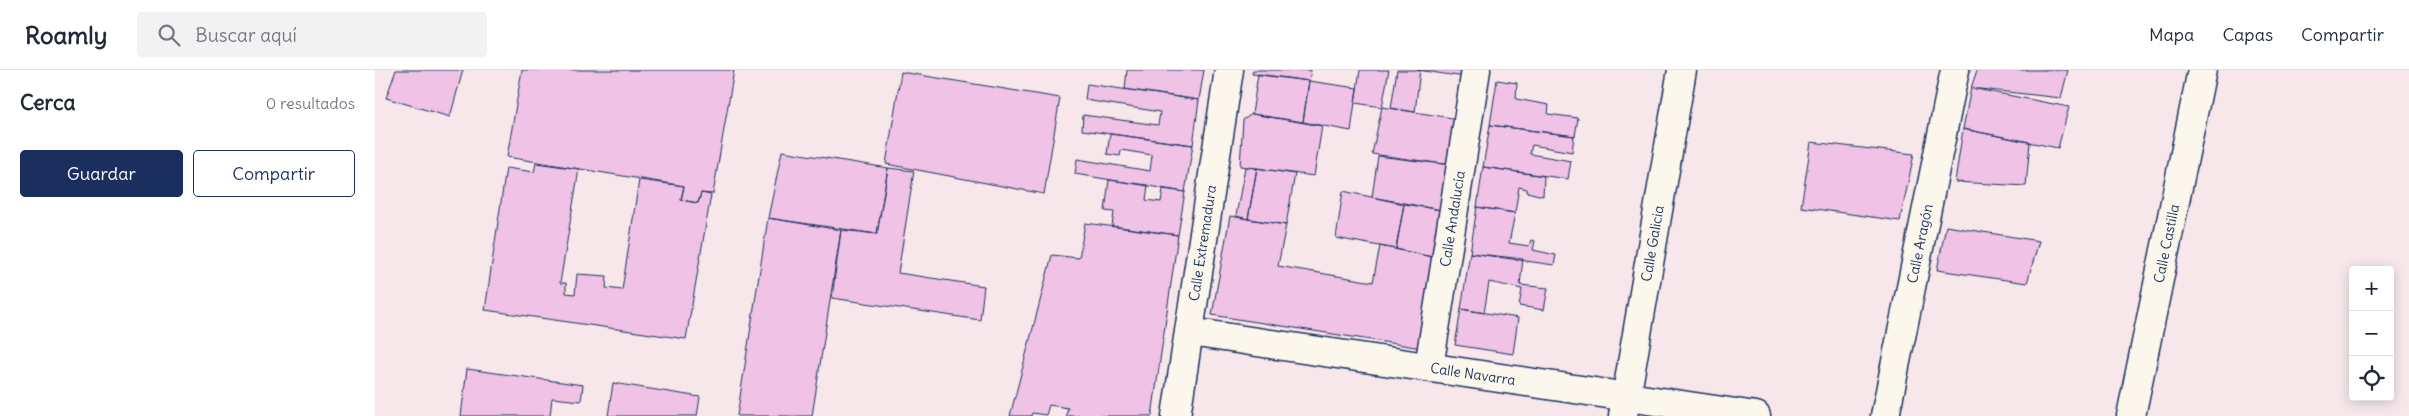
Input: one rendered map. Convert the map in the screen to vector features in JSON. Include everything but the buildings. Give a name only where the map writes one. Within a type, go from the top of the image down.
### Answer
[{"type":"street","name":"Calle Extremadura","points":[[1176,416],[1229,70]]},
{"type":"street","name":"Calle Andalucía","points":[[1429,367],[1476,70]]},
{"type":"street","name":"Calle Galicia","points":[[1625,406],[1683,70]]},
{"type":"street","name":"Calle Aragón","points":[[1885,416],[1955,70]]},
{"type":"street","name":"Calle Castilla","points":[[2131,416],[2202,70]]},
{"type":"street","name":"Calle Navarra","points":[[1190,332],[1429,367],[1625,406],[1756,416]]}]
